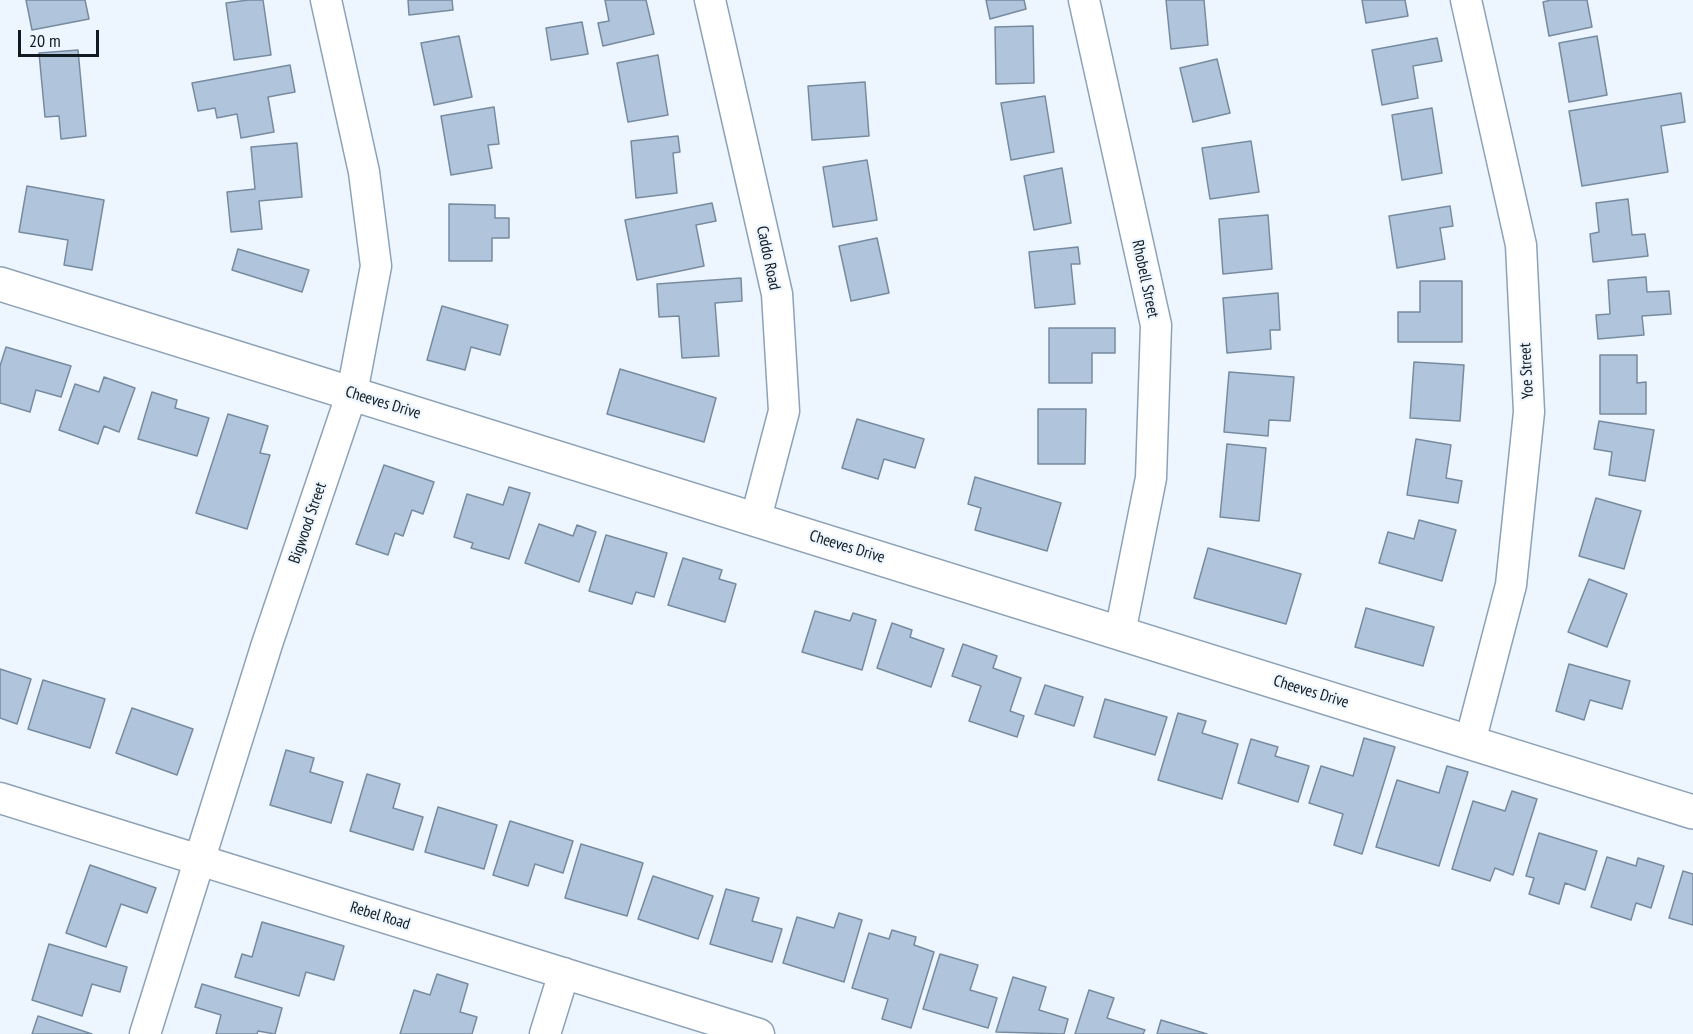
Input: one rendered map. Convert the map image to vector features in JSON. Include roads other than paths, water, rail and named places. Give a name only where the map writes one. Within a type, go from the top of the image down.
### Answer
[{"type":"street","name":"Bigwood Street","points":[[145,1034],[267,644],[352,393],[376,266],[364,172],[326,0]]},
{"type":"street","name":"Caddo Road","points":[[710,0],[777,294],[784,411],[756,518]]},
{"type":"street","name":"Rhobell Street","points":[[1084,0],[1156,325],[1151,478],[1120,633]]},
{"type":"street","name":"Yoe Street","points":[[1466,0],[1521,245],[1529,412],[1511,585],[1470,742]]},
{"type":"street","name":"Cheeves Drive","points":[[0,284],[1693,812]]},
{"type":"street","name":"Rebel Road","points":[[0,798],[759,1034]]},
{"type":"street","points":[[545,1034],[564,973]]}]
